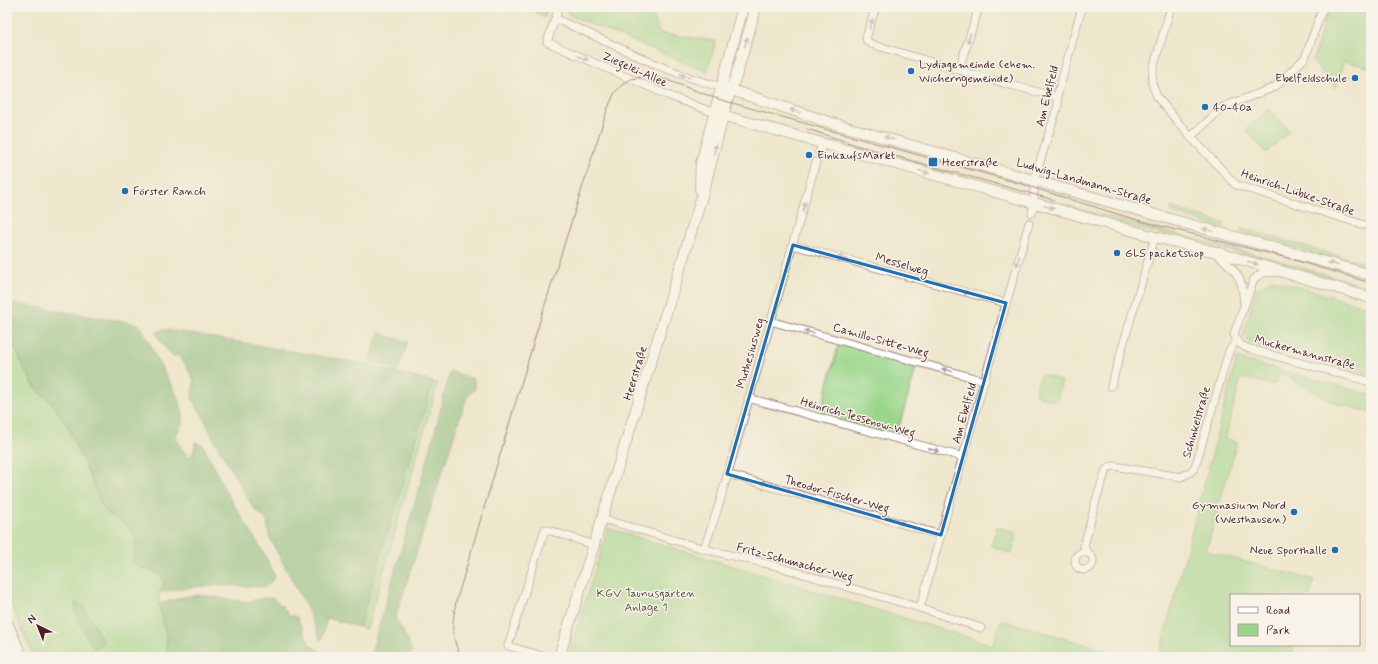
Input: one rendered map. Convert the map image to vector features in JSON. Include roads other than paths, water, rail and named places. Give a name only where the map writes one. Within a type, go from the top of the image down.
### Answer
[{"type":"highway","points":[[7,626],[20,657]]},
{"type":"main road","name":"Heerstraße","points":[[559,657],[603,519],[706,182],[743,7]]},
{"type":"main road","name":"Heerstraße","points":[[726,89],[736,76],[756,7]]},
{"type":"main road","name":"Ludwig-Landmann-Straße","points":[[726,89],[832,122],[1371,275]]},
{"type":"main road","points":[[720,114],[821,148],[1033,208],[1216,252],[1371,298]]},
{"type":"street","points":[[556,19],[559,7]]},
{"type":"street","points":[[876,7],[866,38],[871,44],[959,69],[1003,84],[1057,98]]},
{"type":"street","points":[[959,69],[979,7]]},
{"type":"street","name":"Am Ebelfeld","points":[[1033,208],[1034,180],[1058,105],[1057,98],[1082,7]]},
{"type":"street","name":"Heinrich-Lübke-Straße","points":[[1171,7],[1153,69],[1152,83],[1157,97],[1191,137],[1236,185],[1371,227]]},
{"type":"street","points":[[1191,137],[1223,107],[1275,87],[1296,67],[1304,58],[1323,7]]},
{"type":"street","name":"Ziegelei-Allee","points":[[720,114],[672,98],[547,42],[556,19],[636,56],[703,83],[726,89]]},
{"type":"street","name":"Muthesiusweg","points":[[704,549],[727,474],[816,162]]},
{"type":"street","name":"Am Ebelfeld","points":[[920,608],[1029,223]]},
{"type":"street","points":[[1111,386],[1155,237]]},
{"type":"street","name":"Messelweg","points":[[793,245],[1006,303]]},
{"type":"street","name":"Schinkelstraße","points":[[1216,252],[1230,266],[1240,282],[1244,303]]},
{"type":"street","name":"Schinkelstraße","points":[[1087,553],[1084,546],[1096,500],[1106,470],[1109,467],[1113,466],[1181,477],[1192,471],[1196,464],[1229,351],[1236,341],[1234,334],[1244,303],[1254,279],[1262,273],[1284,272]]},
{"type":"street","name":"Camillo-Sitte-Weg","points":[[770,321],[985,381]]},
{"type":"street","name":"Muckermannstraße","points":[[1236,341],[1241,346],[1250,349],[1371,382]]},
{"type":"street","name":"Heinrich-Tessenow-Weg","points":[[748,398],[963,457]]},
{"type":"street","name":"Theodor-Fischer-Weg","points":[[727,474],[941,535]]},
{"type":"street","name":"Fritz-Schumacher-Weg","points":[[603,519],[704,549],[776,566],[920,608],[981,628]]},
{"type":"street","points":[[546,657],[508,646],[545,529],[594,545]]},
{"type":"tram line","points":[[461,657],[457,649],[453,630],[456,602],[542,314],[607,110],[615,92],[631,79],[648,76],[664,79],[718,99],[1022,184],[1141,221],[1287,258],[1371,283]]},
{"type":"tram line","points":[[807,129],[859,146],[1054,200]]},
{"type":"place","name":"Lydiagemeinde (ehem. Wicherngemeinde)","points":[[911,71]]},
{"type":"place","name":"Ebelfeldschule","points":[[1355,78]]},
{"type":"place","name":"40-40a","points":[[1205,107]]},
{"type":"place","name":"EinkaufsMarkt","points":[[809,155]]},
{"type":"place","name":"Heerstraße","points":[[933,162]]},
{"type":"place","name":"Förster Ranch","points":[[125,191]]},
{"type":"place","name":"GLS packetshop","points":[[1117,253]]},
{"type":"place","name":"Gymnasium Nord (Westhausen)","points":[[1294,512]]},
{"type":"place","name":"Neue Sporthalle","points":[[1335,550]]},
{"type":"park label","name":"KGV Taunusgärten Anlage 1","points":[[646,600]]}]
